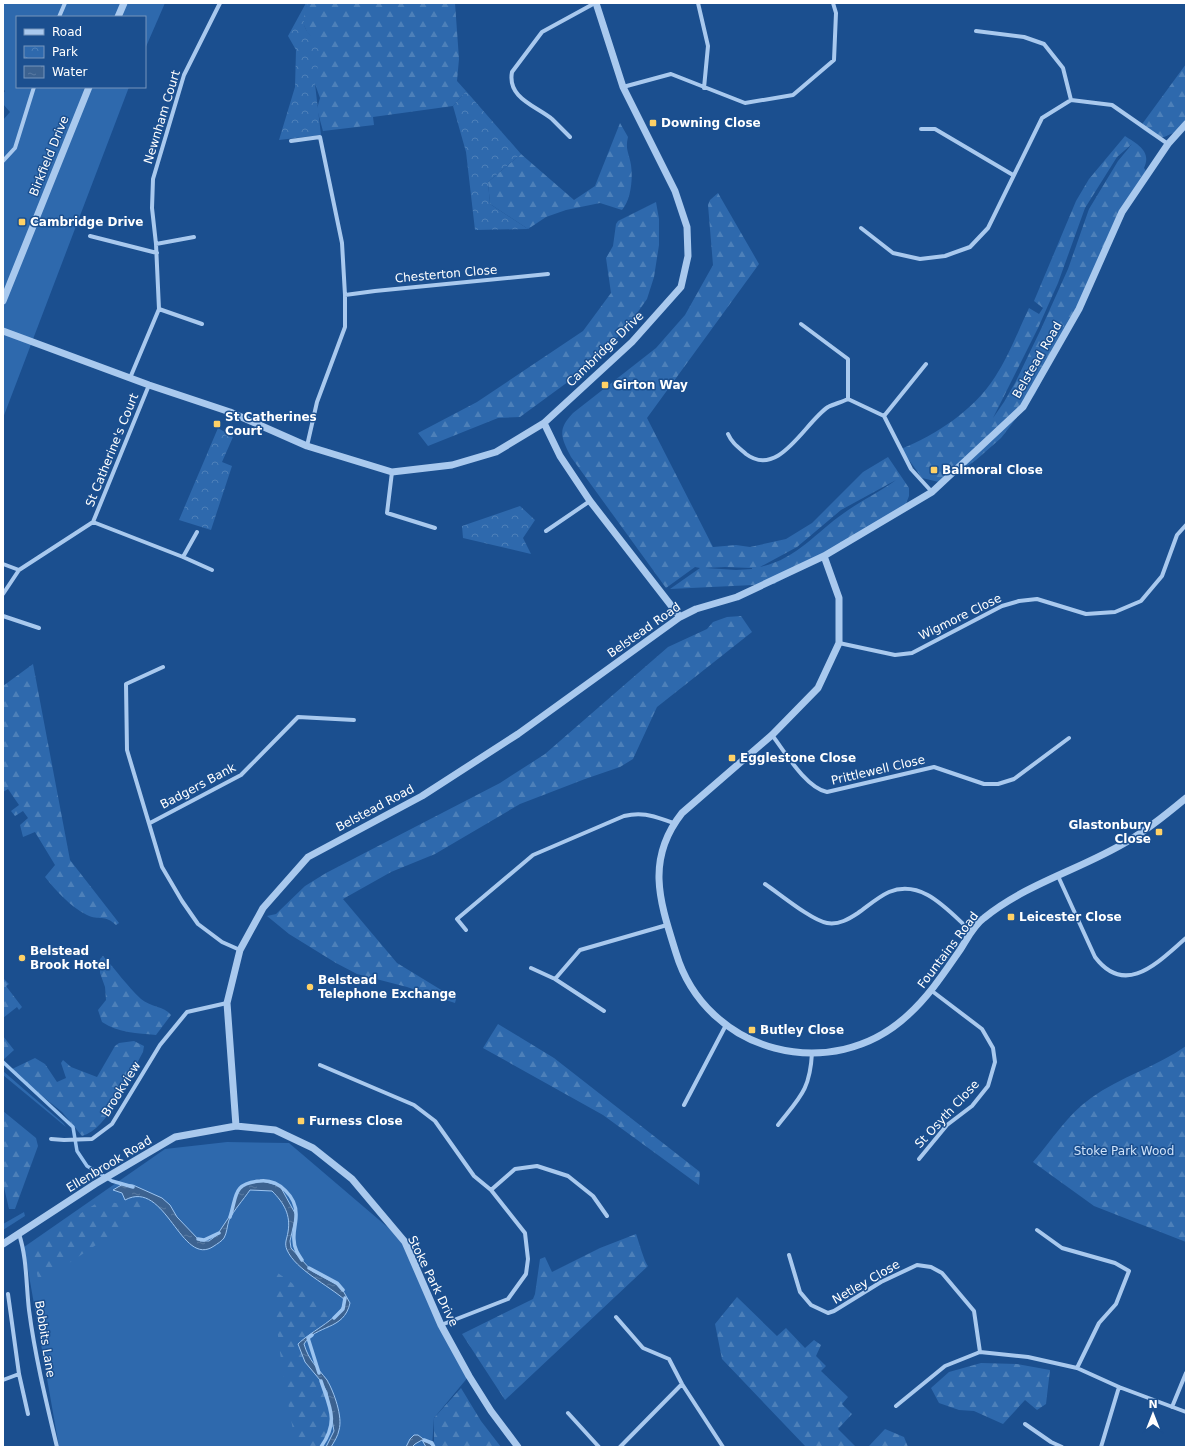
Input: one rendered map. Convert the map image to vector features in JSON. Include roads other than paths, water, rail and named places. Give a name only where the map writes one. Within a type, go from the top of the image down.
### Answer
[{"type":"street","points":[[59,16],[65,3]]},
{"type":"street","points":[[118,16],[124,3]]},
{"type":"street","name":"Newnham Court","points":[[130,378],[159,308],[157,253],[152,208],[153,179],[184,75],[220,3]]},
{"type":"street","points":[[570,137],[552,119],[524,101],[515,90],[511,80],[512,72],[542,32],[596,3]]},
{"type":"street","name":"Cambridge Drive","points":[[3,331],[149,385],[230,412],[306,446],[392,472],[452,465],[496,452],[544,423],[632,342],[681,287],[688,256],[687,227],[675,191],[623,86],[596,3]]},
{"type":"street","points":[[698,3],[708,46],[704,88]]},
{"type":"street","points":[[623,86],[671,74],[746,103],[793,95],[834,60],[836,13],[833,3]]},
{"type":"street","points":[[976,31],[1024,37],[1044,44],[1063,68],[1071,100]]},
{"type":"street","points":[[3,160],[15,148],[34,88]]},
{"type":"street","name":"Birkfield Drive","points":[[3,301],[89,88]]},
{"type":"street","points":[[861,228],[893,253],[920,259],[945,256],[970,247],[988,228],[1042,118],[1071,100],[1112,105],[1168,144]]},
{"type":"street","name":"Belstead Road","points":[[236,1126],[227,1003],[240,950],[263,908],[308,857],[422,796],[518,734],[680,617],[696,609],[737,597],[824,556],[932,492],[1023,407],[1079,309],[1122,212],[1168,144],[1186,124]]},
{"type":"street","points":[[921,129],[935,129],[1013,175]]},
{"type":"street","points":[[291,141],[320,136],[342,243],[345,295],[345,327],[317,402],[306,446]]},
{"type":"street","points":[[90,236],[157,253]]},
{"type":"street","points":[[156,244],[194,236]]},
{"type":"street","name":"Chesterton Close","points":[[345,295],[548,274]]},
{"type":"street","points":[[159,308],[202,324]]},
{"type":"street","points":[[801,324],[848,359],[848,399]]},
{"type":"street","points":[[884,416],[926,364]]},
{"type":"street","name":"St Catherine's Court","points":[[3,594],[19,570],[93,522],[149,385]]},
{"type":"street","points":[[728,434],[731,442],[752,458],[768,460],[781,455],[828,407],[848,399],[884,416],[911,469],[932,492]]},
{"type":"street","points":[[544,423],[560,456],[590,501],[680,617]]},
{"type":"street","points":[[392,472],[387,513],[435,528]]},
{"type":"street","points":[[546,531],[590,501]]},
{"type":"street","name":"St Catherine's Court","points":[[93,522],[183,557],[212,570]]},
{"type":"street","name":"Wigmore Close","points":[[839,643],[895,655],[912,652],[1002,606],[1037,599],[1086,614],[1115,612],[1141,601],[1162,576],[1177,535],[1186,525]]},
{"type":"street","points":[[183,557],[197,532]]},
{"type":"street","name":"Fountains Road","points":[[824,556],[839,598],[839,643],[818,688],[772,735],[682,813],[674,823],[664,845],[658,866],[660,894],[667,925],[680,967],[700,1000],[726,1025],[752,1041],[767,1046],[781,1050],[812,1053],[844,1050],[880,1036],[908,1016],[932,991],[982,919],[1017,895],[1128,841],[1186,798]]},
{"type":"street","points":[[3,564],[19,570]]},
{"type":"street","points":[[3,616],[39,628]]},
{"type":"street","name":"Badgers Bank","points":[[163,667],[126,684],[127,750],[162,867],[182,901],[198,924],[222,942],[240,950]]},
{"type":"street","name":"Badgers Bank","points":[[150,823],[241,775],[298,718],[354,720]]},
{"type":"street","name":"Prittlewell Close","points":[[772,735],[810,784],[821,791],[827,792],[934,767],[984,784],[1006,782],[1014,779],[1069,738]]},
{"type":"street","points":[[466,930],[456,919],[533,855],[624,816],[636,813],[647,814],[674,823]]},
{"type":"street","points":[[1058,876],[1095,957],[1099,963],[1112,972],[1125,975],[1143,972],[1186,938]]},
{"type":"street","points":[[765,884],[815,919],[833,923],[849,919],[887,893],[901,889],[916,890],[935,899],[972,933]]},
{"type":"street","points":[[555,979],[580,950],[667,925]]},
{"type":"street","points":[[531,968],[555,979],[604,1011]]},
{"type":"street","name":"St Osyth Close","points":[[919,1159],[947,1125],[972,1106],[984,1091],[991,1076],[995,1062],[993,1048],[987,1035],[932,991]]},
{"type":"street","name":"Brookview","points":[[51,1138],[64,1140],[92,1139],[112,1124],[160,1045],[186,1012],[227,1003]]},
{"type":"street","points":[[684,1105],[726,1025]]},
{"type":"street","points":[[778,1124],[805,1090],[811,1071],[812,1053]]},
{"type":"street","points":[[320,1065],[414,1105],[435,1121],[474,1176],[491,1190],[525,1233],[528,1259],[526,1274],[508,1299],[441,1325]]},
{"type":"street","name":"Ellenbrook Road","points":[[3,1244],[95,1184],[175,1137],[236,1126]]},
{"type":"street","name":"Stoke Park Drive","points":[[236,1126],[275,1130],[312,1148],[352,1179],[405,1242],[441,1325],[469,1376],[491,1411],[518,1447]]},
{"type":"street","points":[[491,1190],[515,1170],[537,1166],[568,1176],[593,1196],[607,1216]]},
{"type":"street","points":[[1037,1230],[1062,1248],[1114,1263],[1129,1271],[1116,1304],[1099,1323],[1077,1368]]},
{"type":"street","name":"Bobbits Lane","points":[[19,1234],[24,1247],[29,1308],[38,1369],[57,1447]]},
{"type":"street","name":"Netley Close","points":[[790,1256],[800,1292],[811,1306],[828,1313],[834,1311],[881,1282],[917,1265],[931,1267],[942,1273],[974,1311],[980,1352]]},
{"type":"street","points":[[8,1294],[19,1374],[28,1414]]},
{"type":"street","points":[[616,1317],[643,1348],[669,1359],[682,1384],[723,1447]]},
{"type":"street","points":[[896,1406],[946,1366],[980,1352],[1028,1357],[1077,1368],[1119,1387],[1186,1412]]},
{"type":"street","points":[[1172,1407],[1186,1373]]},
{"type":"street","points":[[3,1380],[19,1374]]},
{"type":"street","points":[[620,1447],[682,1384]]},
{"type":"street","points":[[1101,1447],[1119,1387]]},
{"type":"street","points":[[568,1413],[599,1447]]},
{"type":"street","points":[[1025,1424],[1051,1442],[1062,1447]]},
{"type":"water","points":[[262,1181],[280,1186],[296,1215],[290,1241],[291,1248],[312,1271],[341,1287],[350,1303],[347,1312],[342,1318],[336,1323],[315,1333],[304,1344],[311,1359],[327,1380],[339,1412],[340,1425],[338,1434],[331,1447],[326,1447],[334,1431],[327,1392],[320,1380],[305,1362],[298,1344],[333,1318],[343,1306],[345,1300],[305,1271],[291,1257],[286,1245],[289,1226],[286,1210],[272,1191],[250,1190],[231,1216],[223,1239],[214,1246],[202,1250],[192,1245],[182,1236],[152,1201],[139,1197],[125,1200],[122,1193],[113,1190],[123,1184],[133,1185],[162,1198],[170,1205],[177,1217],[200,1241],[209,1241],[217,1235],[231,1214],[238,1190],[248,1183]]},
{"type":"water","points":[[414,1435],[418,1435],[434,1447],[426,1447],[422,1440],[412,1447],[406,1447]]},
{"type":"waterway","points":[[3,1062],[73,1127],[77,1151],[87,1166],[112,1181],[133,1187]]},
{"type":"waterway","points":[[230,1217],[237,1192],[244,1185],[251,1182],[267,1181],[280,1186],[290,1196],[296,1209],[294,1243],[296,1251],[302,1260]]},
{"type":"waterway","points":[[198,1239],[204,1240],[219,1233]]},
{"type":"waterway","points":[[309,1268],[337,1283],[343,1290]]},
{"type":"waterway","points":[[334,1318],[343,1309],[345,1298]]},
{"type":"waterway","points":[[312,1335],[308,1338],[319,1373]]},
{"type":"waterway","points":[[321,1381],[330,1407],[331,1422],[327,1438],[321,1447]]},
{"type":"waterway","points":[[424,1440],[432,1443],[434,1447]]},
{"type":"place","name":"Downing Close","points":[[653,123]]},
{"type":"place","name":"Cambridge Drive","points":[[22,222]]},
{"type":"place","name":"Girton Way","points":[[605,385]]},
{"type":"place","name":"St Catherines Court","points":[[217,424]]},
{"type":"place","name":"Balmoral Close","points":[[934,470]]},
{"type":"place","name":"Egglestone Close","points":[[732,758]]},
{"type":"place","name":"Glastonbury Close","points":[[1159,832]]},
{"type":"place","name":"Leicester Close","points":[[1011,917]]},
{"type":"place","name":"Belstead Brook Hotel","points":[[22,958]]},
{"type":"place","name":"Belstead Telephone Exchange","points":[[310,987]]},
{"type":"place","name":"Butley Close","points":[[752,1030]]},
{"type":"place","name":"Furness Close","points":[[301,1121]]},
{"type":"park label","name":"Stoke Park Wood","points":[[1124,1151]]}]
